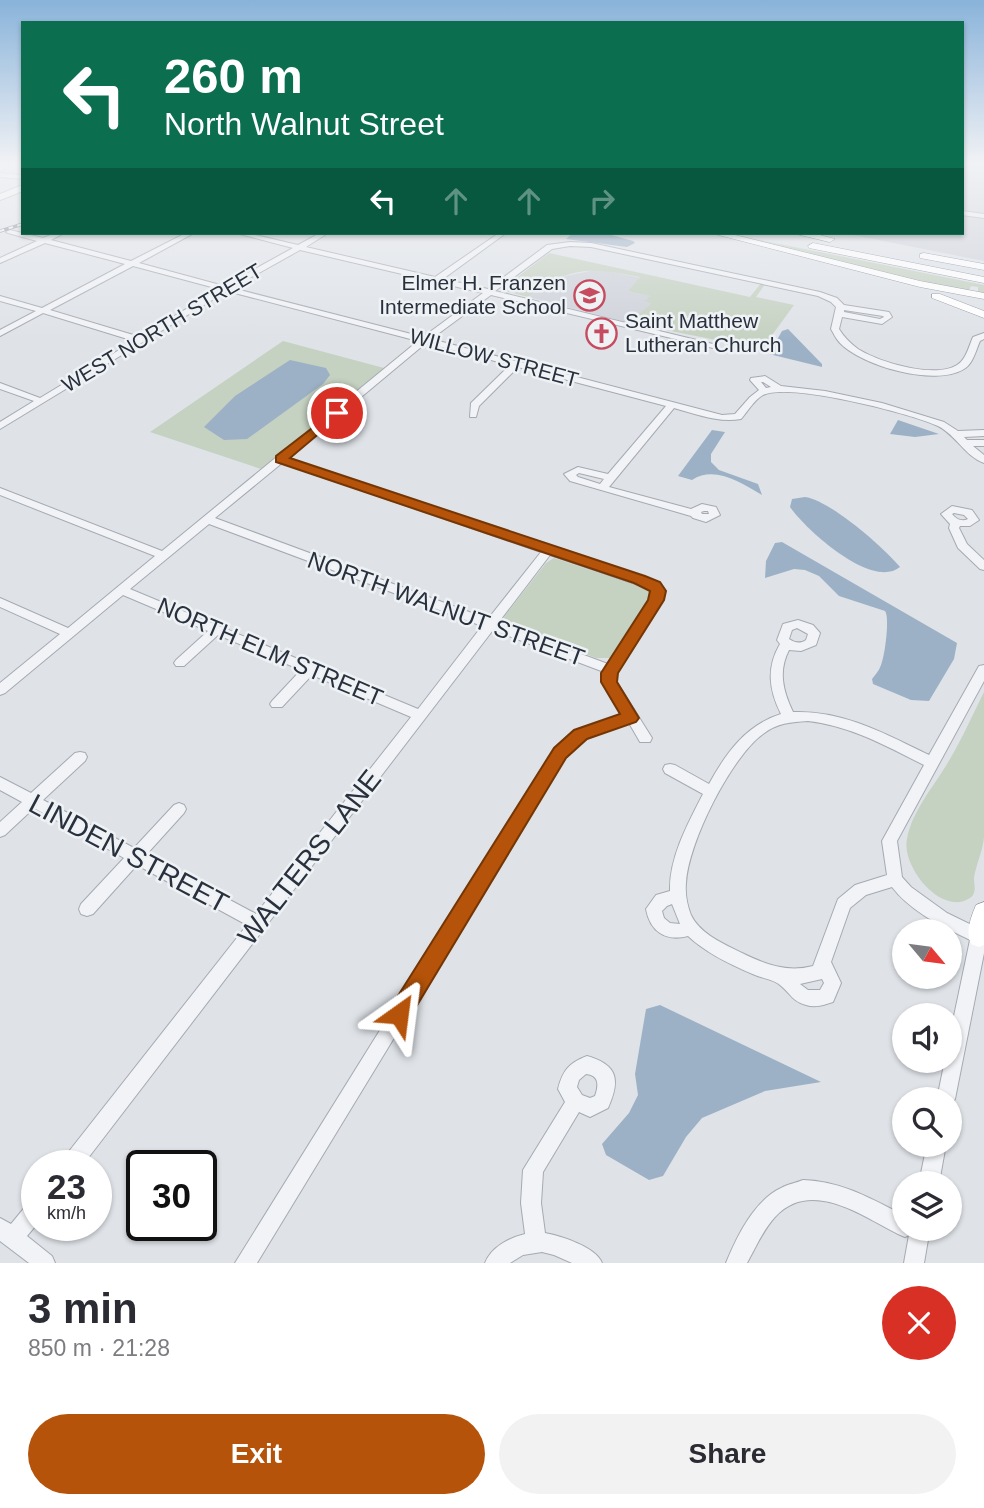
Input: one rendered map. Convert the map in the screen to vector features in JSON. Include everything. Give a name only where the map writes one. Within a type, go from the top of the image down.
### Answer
[{"type":"highway","points":[[734,235],[984,280]]},
{"type":"highway","points":[[807,235],[984,269]]},
{"type":"highway","points":[[751,237],[920,284],[984,296]]},
{"type":"highway","points":[[751,237],[896,283],[984,316]]},
{"type":"highway","points":[[982,939],[984,912]]},
{"type":"street","name":"WILLOW STREET","points":[[10,232],[21,235]]},
{"type":"street","name":"WILLOW STREET","points":[[23,235],[732,419],[739,416],[755,396],[764,391],[778,388],[810,390],[923,418],[963,439],[984,443]]},
{"type":"street","points":[[0,261],[56,235]]},
{"type":"street","points":[[0,333],[187,235]]},
{"type":"street","points":[[247,235],[713,345]]},
{"type":"street","name":"WEST NORTH STREET","points":[[0,426],[226,288],[321,235]]},
{"type":"street","points":[[436,280],[500,235]]},
{"type":"street","points":[[0,690],[425,340],[544,250],[558,245],[583,244],[815,292],[830,298],[841,310],[835,323],[835,331],[848,348],[875,361],[919,371],[943,372],[960,367],[976,339],[984,336]]},
{"type":"street","points":[[0,298],[141,340]]},
{"type":"street","points":[[473,415],[474,405],[517,364]]},
{"type":"street","name":"WILLOW STREET","points":[[764,391],[754,380],[767,379],[778,388]]},
{"type":"street","points":[[0,386],[41,401]]},
{"type":"street","points":[[602,488],[672,405]]},
{"type":"street","name":"WILLOW STREET","points":[[963,439],[984,433]]},
{"type":"street","name":"WILLOW STREET","points":[[963,439],[984,460]]},
{"type":"street","points":[[280,459],[657,588],[656,600],[611,670]]},
{"type":"street","points":[[610,478],[581,470],[569,473],[573,479],[694,513]]},
{"type":"street","points":[[0,491],[162,555]]},
{"type":"street","name":"NORTH WALNUT STREET","points":[[207,519],[611,670],[609,682],[645,738]]},
{"type":"street","points":[[956,523],[954,528],[962,546],[984,566]]},
{"type":"street","name":"WALTERS LANE","points":[[82,1150],[549,549]]},
{"type":"street","name":"NORTH ELM STREET","points":[[121,590],[420,715]]},
{"type":"street","points":[[0,602],[69,633]]},
{"type":"street","points":[[180,663],[216,630]]},
{"type":"street","points":[[786,644],[778,659],[775,679],[778,695],[789,717]]},
{"type":"street","points":[[277,704],[310,669]]},
{"type":"street","points":[[949,1087],[982,939],[920,904],[895,880],[889,841],[984,669]]},
{"type":"street","points":[[895,880],[861,890],[844,904],[823,964],[818,972],[799,978],[766,973],[725,952],[690,928],[678,896],[678,877],[683,861],[712,792],[752,735],[771,723],[789,717],[840,723],[931,762]]},
{"type":"street","points":[[245,1263],[560,753],[581,735],[630,718]]},
{"type":"street","points":[[0,831],[80,757]]},
{"type":"street","points":[[670,769],[712,792]]},
{"type":"street","name":"LINDEN STREET","points":[[0,783],[258,923]]},
{"type":"street","points":[[87,909],[179,810]]},
{"type":"street","points":[[678,896],[662,901],[654,909],[655,920],[663,929],[678,933],[690,928]]},
{"type":"street","points":[[785,978],[798,996],[815,1001],[827,996],[833,983],[823,964]]},
{"type":"street","points":[[536,1240],[531,1203],[533,1170],[576,1101]]},
{"type":"street","points":[[736,1263],[771,1206],[791,1192],[816,1190],[845,1197],[892,1220]]},
{"type":"street","points":[[21,1221],[7,1233],[45,1263]]},
{"type":"street","points":[[495,1263],[516,1247],[536,1240],[568,1249],[592,1263]]},
{"type":"street","points":[[913,1241],[914,1263]]},
{"type":"shaded area","points":[[964,222],[984,222],[984,261],[853,235],[964,235]]},
{"type":"shaded area","name":"Elmer H. Franzen Intermediate School","points":[[600,269],[641,278],[628,291],[651,296],[651,303],[630,323],[528,297],[551,279]]},
{"type":"green space","points":[[733,235],[984,285],[984,293],[978,292],[978,287],[971,286],[969,291]]},
{"type":"green space","points":[[549,253],[750,297],[762,282],[766,283],[756,297],[794,305],[762,349],[630,323],[651,303],[645,301],[650,296],[628,291],[640,277],[608,272],[581,272],[556,279],[528,297],[501,290]]},
{"type":"green space","points":[[283,341],[384,368],[261,469],[150,432]]},
{"type":"green space","points":[[554,558],[650,590],[649,597],[610,658],[596,658],[504,622],[504,617],[546,563]]},
{"type":"green space","points":[[984,692],[984,837],[974,878],[975,889],[970,898],[959,902],[947,901],[925,886],[917,875],[910,862],[907,839],[919,808],[955,751]]},
{"type":"water","points":[[571,235],[611,235],[635,243],[627,247],[566,239]]},
{"type":"water","points":[[788,329],[822,367],[769,354],[782,331]]},
{"type":"water","points":[[290,360],[326,368],[330,375],[323,384],[247,439],[224,440],[204,427],[235,396]]},
{"type":"water","points":[[898,420],[939,434],[915,437],[890,434]]},
{"type":"water","points":[[712,430],[725,432],[711,454],[711,462],[719,470],[758,484],[762,495],[728,477],[710,474],[692,480],[678,476]]},
{"type":"water","points":[[805,497],[816,500],[842,515],[900,567],[888,572],[873,571],[857,564],[824,542],[790,507],[792,499]]},
{"type":"water","points":[[782,542],[957,643],[954,659],[929,701],[911,700],[873,684],[872,679],[884,654],[887,628],[885,611],[839,596],[819,576],[805,570],[794,569],[765,578],[766,561],[775,543]]},
{"type":"water","points":[[660,1005],[821,1082],[765,1091],[702,1118],[686,1137],[663,1176],[649,1180],[606,1155],[602,1144],[629,1113],[638,1095],[635,1074],[646,1009]]},
{"type":"railway","points":[[0,231],[21,225]]},
{"type":"place","name":"Elmer H. Franzen Intermediate School","points":[[589,295]]},
{"type":"place","name":"Saint Matthew Lutheran Church","points":[[602,333]]},
{"type":"route","points":[[337,413],[280,459],[639,580],[654,586],[658,591],[658,597],[610,673],[609,682],[630,718],[581,735],[560,753],[399,1014]]}]
